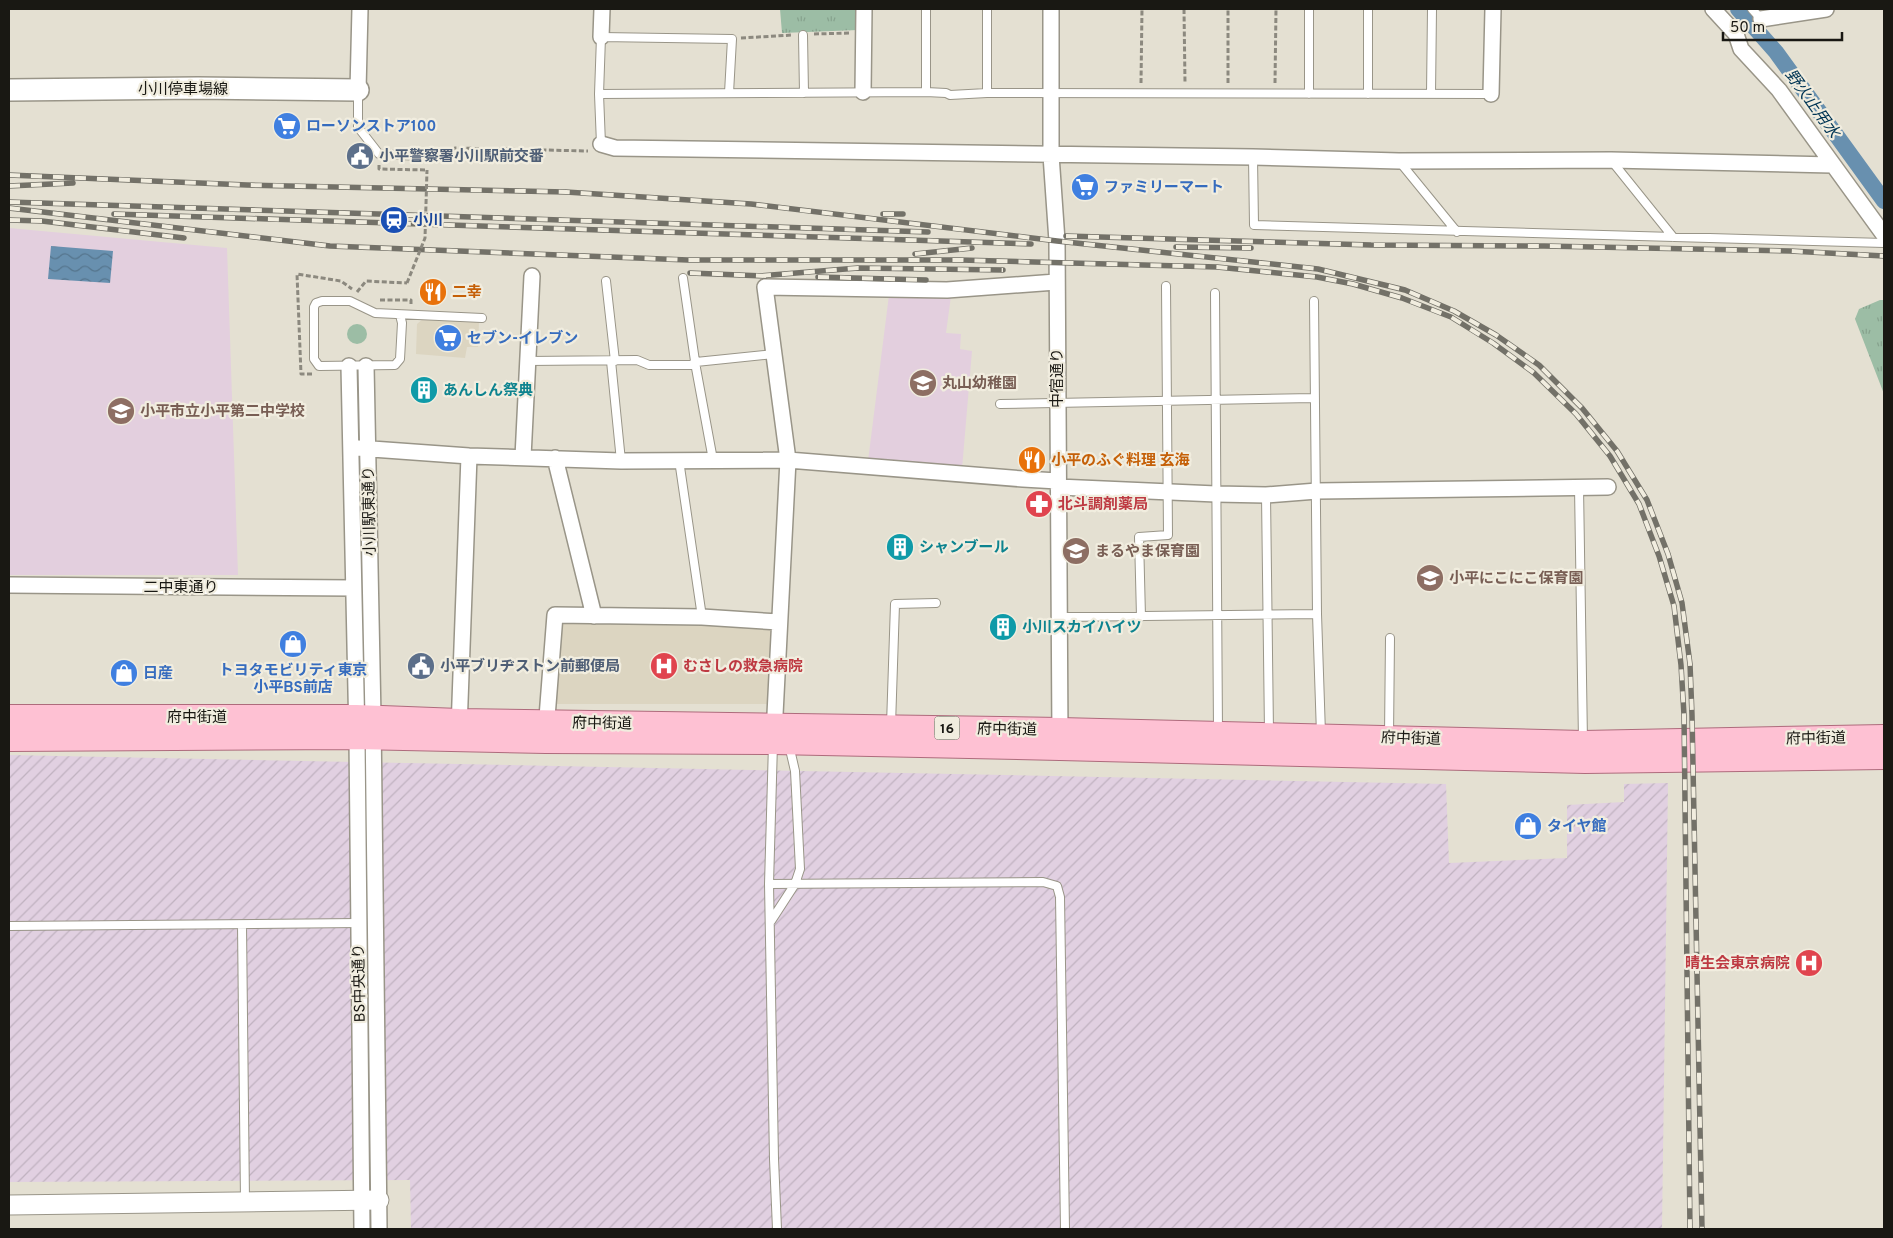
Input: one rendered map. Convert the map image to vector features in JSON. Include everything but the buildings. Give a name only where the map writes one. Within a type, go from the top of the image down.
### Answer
[{"type":"main road","name":"小川停車場線","points":[[9,90],[198,88],[358,90]]},
{"type":"main road","name":"府中街道","points":[[9,718],[546,732],[891,727],[1060,739],[1218,733],[1583,743],[1742,738],[1884,737]]},
{"type":"main road","name":"府中街道","points":[[9,739],[365,728]]},
{"type":"main road","name":"府中街道","points":[[779,730],[1060,739],[1585,761],[1884,757]]},
{"type":"street","points":[[358,90],[360,9]]},
{"type":"street","points":[[602,9],[602,37]]},
{"type":"street","points":[[863,92],[864,9]]},
{"type":"street","name":"中宿通り","points":[[1051,9],[1052,155],[1057,241],[1060,739]]},
{"type":"street","points":[[1491,94],[1493,9]]},
{"type":"street","points":[[1713,9],[1736,34],[1741,49],[1779,90],[1884,236]]},
{"type":"street","points":[[1757,14],[1826,9]]},
{"type":"street","points":[[601,144],[615,148],[1253,157],[1399,161],[1610,160],[1832,165]]},
{"type":"street","points":[[523,457],[532,276]]},
{"type":"street","points":[[779,730],[778,622],[788,460],[765,287],[948,290],[1056,282]]},
{"type":"street","name":"小川駅東通り","points":[[349,366],[353,588],[365,728]]},
{"type":"street","name":"小川駅東通り","points":[[365,728],[368,449],[366,366]]},
{"type":"street","points":[[351,448],[469,456],[621,461],[788,460],[1023,479],[1058,484],[1216,494],[1266,495],[1317,491],[1608,487]]},
{"type":"street","points":[[459,730],[469,456]]},
{"type":"street","points":[[555,458],[594,616]]},
{"type":"street","name":"二中東通り","points":[[9,586],[353,588]]},
{"type":"street","points":[[546,732],[555,615],[702,617],[778,622]]},
{"type":"street","name":"BS中央通り","points":[[365,728],[358,923],[370,1200],[379,1229]]},
{"type":"street","name":"BS中央通り","points":[[362,1229],[370,1200],[365,728]]},
{"type":"street","points":[[9,1206],[370,1200]]},
{"type":"lane","points":[[926,9],[926,92]]},
{"type":"lane","points":[[986,93],[987,9]]},
{"type":"lane","points":[[1309,9],[1309,94]]},
{"type":"lane","points":[[1368,9],[1368,94]]},
{"type":"lane","points":[[1431,94],[1432,9]]},
{"type":"lane","points":[[803,35],[804,93]]},
{"type":"lane","points":[[601,144],[602,37],[732,39],[729,93]]},
{"type":"lane","points":[[358,90],[358,127],[379,154],[444,157]]},
{"type":"lane","points":[[600,94],[863,92],[926,92],[950,95],[986,93],[1491,94]]},
{"type":"lane","points":[[1253,157],[1254,225],[1884,243]]},
{"type":"lane","points":[[1610,160],[1672,238]]},
{"type":"lane","points":[[1399,161],[1457,232]]},
{"type":"lane","points":[[684,278],[713,460]]},
{"type":"lane","points":[[606,281],[621,461]]},
{"type":"lane","points":[[1141,617],[1139,537],[1168,536],[1166,286]]},
{"type":"lane","points":[[1215,293],[1218,733]]},
{"type":"lane","points":[[1314,300],[1317,614],[1321,736]]},
{"type":"lane","points":[[400,315],[402,323],[400,359],[395,365],[319,366],[315,363],[314,307],[316,303],[322,301],[350,301],[375,313],[482,318]]},
{"type":"lane","points":[[527,361],[637,360],[649,365],[692,365],[696,362],[774,354]]},
{"type":"lane","points":[[1000,404],[1314,398]]},
{"type":"lane","points":[[679,460],[702,617]]},
{"type":"lane","points":[[1579,487],[1583,743]]},
{"type":"lane","points":[[1266,495],[1269,734]]},
{"type":"lane","points":[[891,727],[895,604],[936,603]]},
{"type":"lane","points":[[1059,617],[1317,614]]},
{"type":"lane","points":[[1389,737],[1390,638]]},
{"type":"lane","points":[[777,1229],[769,884],[779,730]]},
{"type":"lane","points":[[771,922],[795,884],[800,869],[795,770],[779,730]]},
{"type":"lane","points":[[769,884],[1043,882],[1057,886],[1060,897],[1065,1229]]},
{"type":"lane","points":[[9,926],[242,926],[358,923]]},
{"type":"lane","points":[[242,926],[245,1203]]},
{"type":"path","points":[[1141,94],[1142,9]]},
{"type":"path","points":[[1184,9],[1185,94]]},
{"type":"path","points":[[1228,9],[1228,94]]},
{"type":"path","points":[[1275,94],[1276,9]]},
{"type":"path","points":[[444,157],[455,148],[598,151],[601,144]]},
{"type":"path","points":[[357,292],[366,281],[407,283],[426,238],[427,170],[387,169]]},
{"type":"path","points":[[420,221],[426,221]]},
{"type":"shaded area","name":"小平市立小平第二中学校","points":[[9,228],[227,248],[238,575],[9,575]]},
{"type":"shaded area","name":"丸山幼稚園","points":[[889,295],[951,296],[946,333],[961,334],[960,349],[972,351],[962,469],[868,461]]},
{"type":"shaded area","points":[[424,318],[479,322],[478,347],[467,347],[465,358],[416,354],[417,324]]},
{"type":"shaded area","name":"むさしの救急病院","points":[[560,621],[693,622],[773,628],[769,704],[555,704]]},
{"type":"shaded area","points":[[9,755],[1446,784],[1449,863],[1567,858],[1567,805],[1624,802],[1624,784],[1668,783],[1662,1229],[411,1229],[410,1180],[9,1182]]},
{"type":"green space","points":[[780,9],[858,9],[858,30],[782,33]]},
{"type":"green space","points":[[1884,300],[1884,394],[1855,319],[1859,309]]},
{"type":"green space","points":[[357,324],[364,327],[367,334],[364,341],[357,344],[350,341],[347,334],[350,327]]},
{"type":"water","points":[[51,246],[113,251],[110,283],[48,279]]},
{"type":"waterway","name":"野火止用水","points":[[1738,9],[1776,52],[1884,201]]},
{"type":"railway","points":[[9,175],[247,185],[566,192],[751,204],[1057,241],[1318,269],[1405,290],[1454,311],[1496,335],[1539,365],[1582,408],[1617,451],[1647,500],[1668,554],[1682,603],[1690,664],[1692,715],[1702,1229]]},
{"type":"railway","points":[[9,186],[73,183]]},
{"type":"railway","points":[[9,202],[928,232]]},
{"type":"railway","points":[[9,208],[330,246],[688,260],[960,260],[1217,267],[1317,277],[1353,284],[1402,298],[1451,317],[1493,343],[1534,373],[1576,414],[1610,456],[1639,504],[1659,556],[1674,606],[1681,665],[1684,715],[1690,1229]]},
{"type":"railway","points":[[114,214],[1031,244]]},
{"type":"railway","points":[[883,214],[903,214]]},
{"type":"railway","points":[[9,220],[42,221],[184,238]]},
{"type":"railway","points":[[1066,236],[1371,245],[1790,251],[1884,256]]},
{"type":"railway","points":[[1176,247],[1251,248]]},
{"type":"railway","points":[[915,254],[972,248]]},
{"type":"railway","points":[[760,276],[858,268],[1003,270]]},
{"type":"railway","points":[[690,273],[766,276]]},
{"type":"railway","points":[[818,277],[926,280]]},
{"type":"place","name":"ローソンストア100","points":[[287,126]]},
{"type":"place","name":"小平警察署小川駅前交番","points":[[360,156]]},
{"type":"place","name":"ファミリーマート","points":[[1085,187]]},
{"type":"place","name":"小川","points":[[394,220]]},
{"type":"place","name":"二幸","points":[[433,292]]},
{"type":"place","name":"セブン-イレブン","points":[[448,338]]},
{"type":"place","name":"丸山幼稚園","points":[[923,383]]},
{"type":"place","name":"あんしん祭典","points":[[424,390]]},
{"type":"place","name":"小平市立小平第二中学校","points":[[121,411]]},
{"type":"place","name":"小平のふぐ料理 玄海","points":[[1032,460]]},
{"type":"place","name":"北斗調剤薬局","points":[[1039,504]]},
{"type":"place","name":"シャンブール","points":[[900,547]]},
{"type":"place","name":"まるやま保育園","points":[[1076,551]]},
{"type":"place","name":"小平にこにこ保育園","points":[[1430,578]]},
{"type":"place","name":"小川スカイハイツ","points":[[1003,627]]},
{"type":"place","name":"トヨタモビリティ東京 小平BS前店","points":[[293,644]]},
{"type":"place","name":"小平ブリヂストン前郵便局","points":[[421,666]]},
{"type":"place","name":"むさしの救急病院","points":[[664,666]]},
{"type":"place","name":"日産","points":[[124,673]]},
{"type":"place","name":"タイヤ館","points":[[1528,826]]},
{"type":"place","name":"晴生会東京病院","points":[[1809,963]]}]
